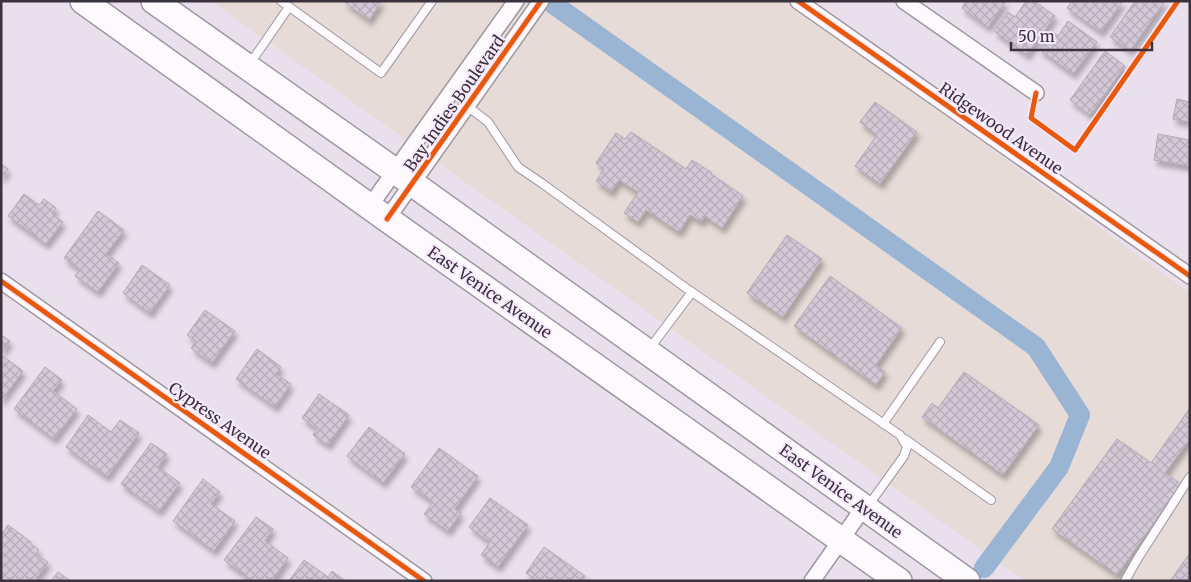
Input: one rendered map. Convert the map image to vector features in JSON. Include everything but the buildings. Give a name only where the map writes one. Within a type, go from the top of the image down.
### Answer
[{"type":"main road","name":"East Venice Avenue","points":[[83,1],[899,581]]},
{"type":"main road","name":"East Venice Avenue","points":[[154,1],[967,581]]},
{"type":"street","name":"Bay Indies Boulevard","points":[[379,212],[404,178],[516,1]]},
{"type":"street","name":"Bay Indies Boulevard","points":[[379,212],[404,178],[466,106],[541,1]]},
{"type":"street","name":"Ridgewood Avenue","points":[[798,1],[1190,276]]},
{"type":"street","points":[[904,1],[1036,93]]},
{"type":"street","name":"Cypress Avenue","points":[[1,280],[424,581]]},
{"type":"street","points":[[812,581],[865,508]]},
{"type":"lane","points":[[280,1],[381,73],[432,1]]},
{"type":"lane","points":[[248,68],[289,7]]},
{"type":"lane","points":[[466,106],[488,122],[518,167],[692,292],[991,500]]},
{"type":"lane","points":[[647,352],[692,292]]},
{"type":"lane","points":[[883,424],[940,342]]},
{"type":"lane","points":[[865,508],[904,456],[907,446],[900,435]]},
{"type":"lane","points":[[1125,581],[1190,477]]},
{"type":"shaded area","points":[[211,1],[787,1],[1190,293],[1190,581],[1025,581]]},
{"type":"waterway","points":[[549,1],[1036,347],[1080,415],[1059,467],[984,568]]},
{"type":"cycle path","points":[[387,219],[541,1]]},
{"type":"cycle path","points":[[798,1],[1190,276]]},
{"type":"cycle path","points":[[1036,93],[1031,118],[1075,150],[1178,1]]},
{"type":"cycle path","points":[[1,281],[424,581]]}]
